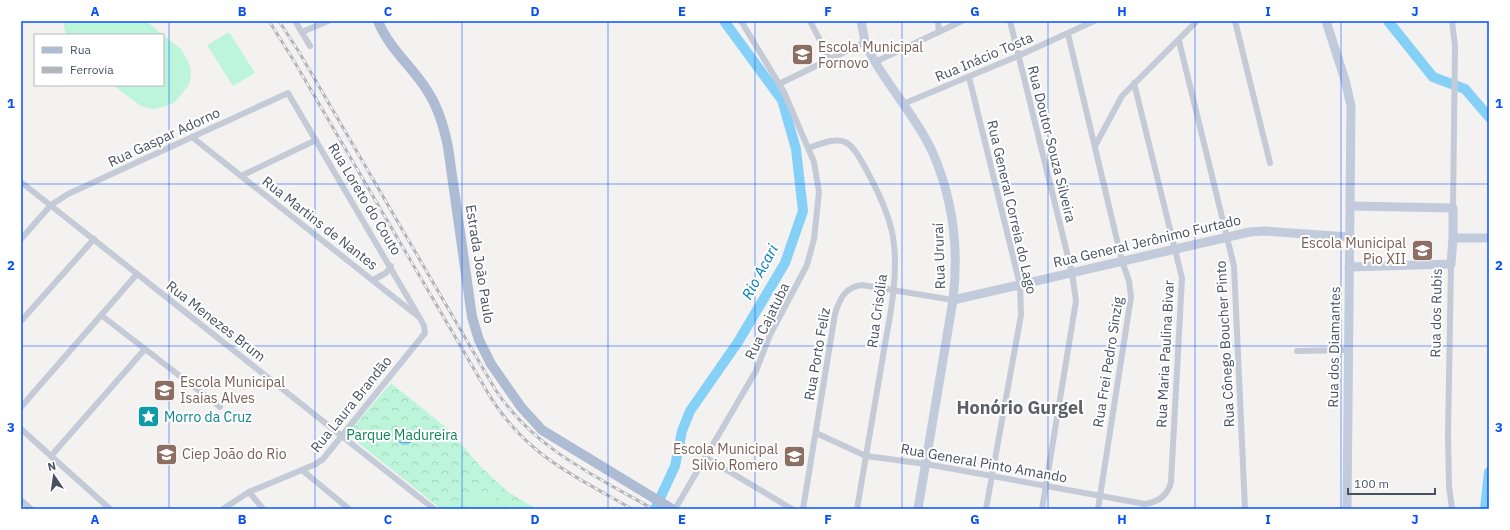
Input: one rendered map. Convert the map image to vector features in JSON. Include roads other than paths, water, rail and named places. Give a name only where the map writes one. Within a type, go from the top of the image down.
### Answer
[{"type":"main road","name":"Estrada João Paulo","points":[[378,21],[394,49],[428,91],[442,120],[448,147],[471,310],[483,350],[521,407],[542,430],[672,508]]},
{"type":"street","points":[[295,21],[310,46]]},
{"type":"street","points":[[302,32],[328,21]]},
{"type":"street","name":"Rua Cajatuba","points":[[672,508],[756,371],[770,335],[807,265],[814,239],[818,192],[817,176],[809,148],[780,84],[741,21]]},
{"type":"street","points":[[810,21],[829,58]]},
{"type":"street","name":"Rua Ururaí","points":[[861,21],[865,42],[875,62],[931,150],[948,201],[955,246],[953,300],[918,509]]},
{"type":"street","points":[[938,21],[939,32]]},
{"type":"street","points":[[875,62],[962,21]]},
{"type":"street","name":"Rua Doutor Souza Silveira","points":[[1010,21],[1072,273],[1076,301],[1075,316],[1042,509]]},
{"type":"street","name":"Rua Inácio Tosta","points":[[903,104],[1018,56],[1094,21]]},
{"type":"street","points":[[1095,146],[1113,110],[1134,83],[1179,41],[1197,21]]},
{"type":"street","points":[[1235,21],[1270,163]]},
{"type":"street","name":"Rua dos Diamantes","points":[[1326,21],[1350,98],[1350,237],[1346,509]]},
{"type":"street","name":"Rua dos Rubis","points":[[1452,21],[1455,35],[1455,75],[1448,435],[1449,486],[1452,509]]},
{"type":"street","name":"Rua Frei Pedro Sinzig","points":[[1068,34],[1122,261],[1129,281],[1131,304],[1098,509]]},
{"type":"street","name":"Rua Cônego Boucher Pinto","points":[[1179,41],[1228,237],[1236,279],[1245,509]]},
{"type":"street","points":[[780,84],[829,58],[865,42]]},
{"type":"street","name":"Rua General Correia do Lago","points":[[969,77],[1020,285],[1021,314],[986,509]]},
{"type":"street","name":"Rua Maria Paulina Bivar","points":[[1134,83],[1182,278],[1171,482],[1167,493],[1162,498],[1151,503]]},
{"type":"street","name":"Rua Gaspar Adorno","points":[[21,239],[51,205],[68,194],[288,94]]},
{"type":"street","name":"Rua Loreto do Couto","points":[[288,94],[391,266],[420,318]]},
{"type":"street","name":"Rua Martins de Nantes","points":[[192,137],[420,318]]},
{"type":"street","points":[[241,176],[316,140]]},
{"type":"street","name":"Rua Crisólia","points":[[809,148],[828,140],[844,140],[853,148],[876,192],[893,239],[894,290],[857,509]]},
{"type":"street","name":"Rua Menezes Brum","points":[[21,182],[342,434],[434,509]]},
{"type":"street","points":[[1350,206],[1453,208]]},
{"type":"street","name":"Rua General Jerônimo Furtado","points":[[953,300],[1228,237],[1264,231],[1350,237]]},
{"type":"street","points":[[1453,238],[1489,238]]},
{"type":"street","points":[[21,321],[94,239]]},
{"type":"street","points":[[1349,267],[1451,264]]},
{"type":"street","points":[[372,280],[386,273],[391,266]]},
{"type":"street","points":[[21,407],[137,274]]},
{"type":"street","name":"Rua Porto Feliz","points":[[803,509],[836,314],[846,290],[856,286],[872,286],[953,300]]},
{"type":"street","points":[[101,315],[220,407]]},
{"type":"street","name":"Rua Laura Brandão","points":[[223,509],[249,492],[323,460],[342,434],[425,333],[424,326],[420,318]]},
{"type":"street","points":[[51,456],[145,349]]},
{"type":"street","points":[[1297,351],[1348,350]]},
{"type":"street","points":[[21,429],[110,509]]},
{"type":"street","name":"Rua General Pinto Amando","points":[[816,433],[866,456],[926,464],[1145,504],[1151,503]]},
{"type":"street","points":[[704,457],[792,509]]},
{"type":"street","points":[[302,470],[349,509]]},
{"type":"street","points":[[249,492],[262,509]]},
{"type":"street","points":[[21,500],[31,509]]},
{"type":"water","points":[[402,429],[408,429],[413,434],[411,443],[408,445],[402,445],[397,440],[397,434]]},
{"type":"waterway","name":"Rio Acari","points":[[655,509],[675,466],[682,431],[690,411],[738,342],[785,263],[803,211],[796,149],[782,100],[724,21]]},
{"type":"waterway","points":[[1388,21],[1433,77],[1465,89],[1489,117]]},
{"type":"waterway","points":[[1485,509],[1489,472]]},
{"type":"railway","points":[[269,21],[294,61],[488,393],[502,414],[517,432],[551,461],[632,509]]},
{"type":"railway","points":[[279,21],[299,52],[495,389],[511,410],[528,428],[566,459],[653,509]]},
{"type":"place","name":"Escola Municipal Fornovo","points":[[803,55]]},
{"type":"place","name":"Escola Municipal Pio XII","points":[[1422,251]]},
{"type":"place","name":"Escola Municipal Isaias Alves","points":[[165,390]]},
{"type":"place","name":"Morro da Cruz","points":[[148,417]]},
{"type":"place","name":"Ciep João do Rio","points":[[166,454]]},
{"type":"place","name":"Escola Municipal Silvio Romero","points":[[794,457]]},
{"type":"district","name":"Honório Gurgel","points":[[1020,408]]},
{"type":"park label","name":"Parque Madureira","points":[[402,435]]}]
